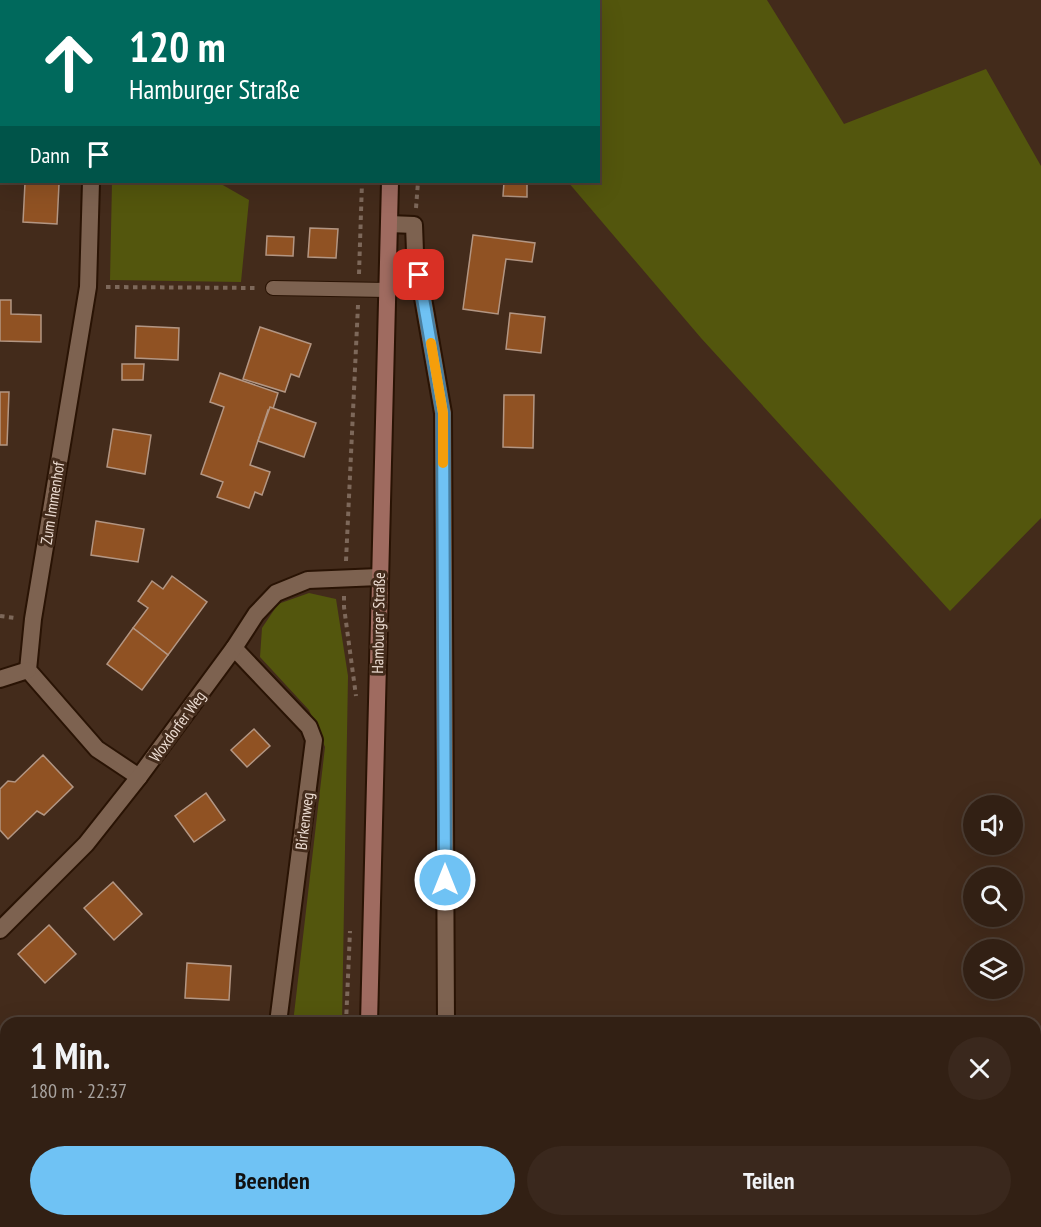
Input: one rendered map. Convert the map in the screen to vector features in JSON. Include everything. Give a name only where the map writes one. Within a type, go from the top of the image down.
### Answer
[{"type":"main road","name":"Hamburger Straße","points":[[369,1017],[390,183]]},
{"type":"street","name":"Zum Immenhof","points":[[28,670],[33,619],[88,287],[91,183]]},
{"type":"street","points":[[389,224],[414,225],[415,252],[443,413],[446,1017]]},
{"type":"street","name":"Woxdorfer Weg","points":[[0,930],[86,844],[139,777],[234,648],[256,614],[276,593],[308,580],[379,577]]},
{"type":"street","name":"Birkenweg","points":[[234,648],[309,727],[314,740],[279,1017]]},
{"type":"street","points":[[0,679],[28,670],[97,750],[139,777]]},
{"type":"lane","points":[[273,288],[387,290]]},
{"type":"path","points":[[357,698],[344,607],[362,183]]},
{"type":"path","points":[[414,225],[418,183]]},
{"type":"path","points":[[88,287],[273,288]]},
{"type":"path","points":[[346,1017],[350,930]]},
{"type":"shaded area","points":[[600,0],[767,0],[844,124],[986,69],[1041,166],[1041,518],[950,611],[701,338],[569,183],[600,183]]},
{"type":"shaded area","points":[[112,183],[221,183],[249,200],[241,282],[110,280]]},
{"type":"shaded area","points":[[309,593],[336,599],[348,676],[342,1017],[294,1017],[325,747],[309,710],[260,657],[262,628],[278,604]]},
{"type":"building","points":[[25,183],[59,184],[57,224],[23,222]]},
{"type":"building","points":[[504,183],[527,183],[527,197],[503,196]]},
{"type":"building","points":[[310,228],[338,229],[336,258],[308,257]]},
{"type":"building","points":[[473,235],[535,243],[532,262],[506,259],[498,314],[463,309]]},
{"type":"building","points":[[267,236],[294,237],[293,256],[266,255]]},
{"type":"building","points":[[0,300],[11,300],[11,314],[41,315],[41,342],[0,341]]},
{"type":"building","points":[[510,313],[545,317],[541,353],[506,349]]},
{"type":"building","points":[[136,326],[179,328],[178,360],[135,358]]},
{"type":"building","points":[[260,327],[311,344],[299,377],[291,374],[285,392],[243,379]]},
{"type":"building","points":[[122,364],[144,364],[143,380],[122,380]]},
{"type":"building","points":[[220,373],[278,393],[272,412],[268,410],[250,465],[270,472],[262,495],[255,492],[249,508],[217,497],[223,482],[201,474],[224,407],[210,402]]},
{"type":"building","points":[[0,392],[9,392],[7,445],[0,445]]},
{"type":"building","points":[[504,395],[534,395],[533,448],[503,447]]},
{"type":"building","points":[[270,407],[316,423],[304,457],[258,441]]},
{"type":"building","points":[[113,429],[151,435],[145,474],[107,467]]},
{"type":"building","points":[[96,521],[144,529],[138,562],[91,555]]},
{"type":"building","points":[[172,576],[207,602],[168,655],[133,628],[148,608],[138,601],[152,581],[163,589]]},
{"type":"building","points":[[133,628],[168,655],[142,690],[107,664]]},
{"type":"building","points":[[254,729],[270,746],[247,767],[231,750]]},
{"type":"building","points":[[43,755],[73,787],[44,815],[37,811],[8,839],[0,830],[0,789],[8,781],[15,782]]},
{"type":"building","points":[[206,793],[225,820],[194,842],[175,816]]},
{"type":"building","points":[[113,882],[142,914],[114,940],[84,908]]},
{"type":"building","points":[[49,925],[76,954],[45,983],[18,954]]},
{"type":"building","points":[[187,963],[231,966],[229,1000],[185,998]]},
{"type":"slow traffic","points":[[431,343],[443,413],[443,463]]},
{"type":"route","points":[[419,275],[443,413],[445,880]]}]
